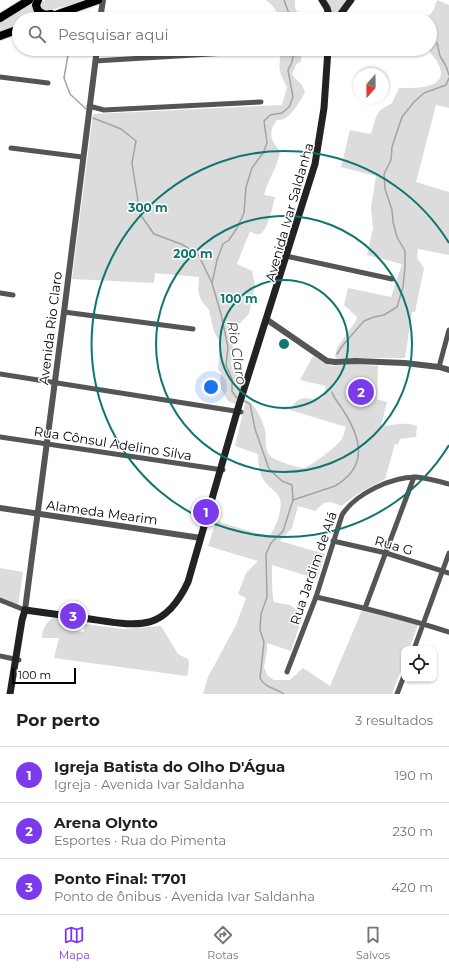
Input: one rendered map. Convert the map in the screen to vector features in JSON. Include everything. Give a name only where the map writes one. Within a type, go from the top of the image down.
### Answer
[{"type":"main road","points":[[0,18],[29,0]]},
{"type":"main road","points":[[38,0],[36,7],[39,12]]},
{"type":"main road","points":[[62,12],[98,0]]},
{"type":"main road","points":[[322,0],[328,12]]},
{"type":"main road","points":[[342,12],[351,0]]},
{"type":"main road","points":[[0,36],[12,32]]},
{"type":"main road","name":"Avenida Ivar Saldanha","points":[[288,256],[315,164],[324,108],[328,56]]},
{"type":"main road","name":"Avenida Ivar Saldanha","points":[[25,610],[123,624],[139,624],[158,618],[172,609],[182,595],[188,582],[205,529],[244,394],[318,165],[327,108],[331,56]]},
{"type":"main road","name":"Avenida Rio Claro","points":[[14,694],[22,620],[25,610]]},
{"type":"main road","name":"Avenida Rio Claro","points":[[10,694],[18,659]]},
{"type":"street","points":[[101,12],[103,0]]},
{"type":"street","name":"Avenida Rio Claro","points":[[25,610],[64,312],[82,157],[92,107],[95,56]]},
{"type":"street","points":[[95,61],[171,56]]},
{"type":"street","points":[[0,77],[48,83]]},
{"type":"street","points":[[92,107],[104,110],[261,102]]},
{"type":"street","points":[[10,148],[82,157]]},
{"type":"street","points":[[288,256],[392,279]]},
{"type":"street","points":[[0,293],[13,295]]},
{"type":"street","points":[[64,312],[193,329]]},
{"type":"street","points":[[268,319],[323,359],[331,362],[350,360],[365,361],[439,367],[449,370]]},
{"type":"street","points":[[439,367],[449,330]]},
{"type":"street","points":[[0,374],[240,408]]},
{"type":"street","name":"Rua Cônsul Adelino Silva","points":[[0,437],[222,470]]},
{"type":"street","points":[[365,608],[414,477]]},
{"type":"street","name":"Rua Jardim de Alá","points":[[287,672],[316,596],[342,515],[353,502],[385,484],[405,478],[424,478],[449,484]]},
{"type":"street","name":"Alameda Mearim","points":[[0,508],[201,538]]},
{"type":"street","name":"Rua G","points":[[333,541],[386,553],[449,573]]},
{"type":"street","points":[[415,646],[449,553]]},
{"type":"street","points":[[316,596],[365,608],[449,632]]},
{"type":"street","points":[[0,600],[25,610]]},
{"type":"street","points":[[0,656],[18,659]]},
{"type":"street","points":[[397,694],[402,682]]},
{"type":"shaded area","points":[[46,0],[88,0],[46,11],[43,10],[41,6],[42,2]]},
{"type":"shaded area","points":[[266,0],[295,0],[297,12],[277,12]]},
{"type":"shaded area","points":[[325,0],[347,0],[339,12],[329,12]]},
{"type":"shaded area","points":[[437,0],[449,5],[449,108],[436,105],[416,182],[449,192],[449,255],[418,249],[417,258],[424,268],[415,312],[412,312],[405,358],[336,358],[337,348],[357,319],[356,316],[344,305],[348,288],[391,297],[402,264],[367,255],[373,228],[371,208],[376,176],[341,167],[350,130],[371,134],[376,117],[380,110],[392,103],[399,88],[427,86],[438,80],[441,75],[440,68],[433,56],[437,56],[437,12],[432,12]]},
{"type":"shaded area","points":[[30,3],[34,12],[16,12]]},
{"type":"shaded area","points":[[12,14],[12,28],[0,33],[0,22]]},
{"type":"shaded area","points":[[281,56],[301,56],[301,61],[296,65],[292,74],[302,85],[305,91],[293,111],[284,119],[277,120],[272,129],[272,140],[280,151],[264,195],[275,197],[273,206],[265,229],[262,233],[257,234],[250,231],[237,264],[252,271],[255,285],[249,314],[231,334],[233,349],[231,364],[233,370],[242,381],[236,404],[228,401],[220,387],[221,373],[218,370],[220,342],[214,332],[209,310],[201,300],[198,291],[199,277],[155,273],[154,283],[72,279],[93,114],[282,105],[287,87],[282,77]]},
{"type":"shaded area","points":[[313,356],[331,366],[352,364],[378,366],[377,399],[387,402],[381,426],[403,424],[417,426],[416,437],[400,439],[398,445],[395,444],[385,479],[357,494],[342,506],[330,502],[324,503],[315,511],[298,506],[292,528],[280,541],[325,554],[317,579],[272,565],[272,590],[274,602],[290,605],[303,615],[291,651],[267,643],[264,667],[268,676],[274,680],[290,680],[303,668],[330,686],[362,610],[418,625],[410,646],[401,646],[401,670],[392,694],[203,694],[208,677],[236,625],[246,598],[238,594],[246,573],[258,561],[208,546],[216,521],[269,537],[276,524],[281,503],[276,492],[268,485],[260,473],[258,454],[235,446],[246,399],[256,409],[262,422],[265,430],[266,446],[270,455],[279,461],[301,468],[307,467],[330,451],[342,439],[346,427],[290,410],[298,400],[305,398],[323,398],[326,386],[300,380]]},
{"type":"shaded area","points":[[0,568],[23,572],[18,605],[0,598]]},
{"type":"shaded area","points":[[53,618],[69,620],[68,630],[84,632],[85,624],[123,629],[161,626],[178,654],[188,659],[188,674],[186,676],[54,658],[59,638],[42,638],[45,626]]},
{"type":"waterway","name":"Rio Claro","points":[[284,0],[288,12]]},
{"type":"waterway","points":[[437,43],[440,56],[449,75]]},
{"type":"waterway","points":[[68,56],[64,78],[70,94],[86,109]]},
{"type":"waterway","name":"Rio Claro","points":[[239,398],[236,397],[232,391],[232,379],[226,365],[228,347],[221,314],[212,283],[217,260],[223,244],[229,240],[244,213],[246,187],[252,168],[263,153],[267,143],[264,121],[270,115],[282,113],[289,107],[293,97],[288,70],[293,56]]},
{"type":"waterway","points":[[337,354],[364,321],[384,315],[397,307],[403,287],[405,251],[397,237],[393,222],[392,210],[385,189],[384,174],[391,160],[392,147],[402,117],[414,102],[424,93],[446,85],[449,78]]},
{"type":"waterway","points":[[93,118],[121,129],[136,141],[132,163],[140,214],[154,234],[181,244],[198,254],[212,283]]},
{"type":"waterway","name":"Rio Claro","points":[[293,500],[335,486],[346,478],[353,470],[357,461],[358,451],[354,431],[332,392]]},
{"type":"waterway","name":"Rio Claro","points":[[242,400],[250,404],[255,429],[269,469],[282,481],[292,485],[293,500],[283,531],[271,543],[266,554],[267,597],[261,614],[260,630],[264,642],[260,678],[267,686],[284,694]]},
{"type":"place","name":"Arena Olynto","points":[[361,392]]},
{"type":"place","name":"Igreja Batista do Olho D'Água","points":[[206,512]]},
{"type":"place","name":"Ponto Final: T701","points":[[73,616]]}]
